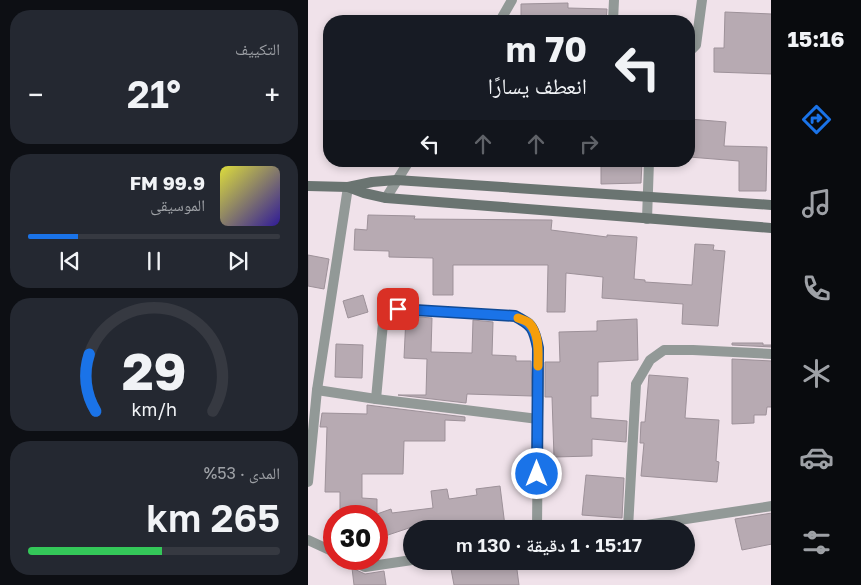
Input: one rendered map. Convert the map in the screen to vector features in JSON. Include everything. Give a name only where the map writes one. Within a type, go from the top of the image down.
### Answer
[{"type":"street","points":[[503,15],[512,0]]},
{"type":"street","points":[[613,15],[614,0]]},
{"type":"street","points":[[695,45],[702,0]]},
{"type":"street","points":[[386,198],[405,167]]},
{"type":"street","points":[[647,219],[649,167]]},
{"type":"street","points":[[308,186],[348,187],[396,180],[648,198],[772,204]]},
{"type":"street","points":[[348,187],[386,198],[772,228]]},
{"type":"street","points":[[308,482],[318,390],[348,187]]},
{"type":"street","points":[[376,399],[383,323],[390,312],[398,309],[515,316],[529,323],[536,336],[538,348],[537,520]]},
{"type":"street","points":[[625,520],[636,384],[650,360],[664,350],[772,354]]},
{"type":"street","points":[[318,390],[538,419]]},
{"type":"street","points":[[678,520],[772,506]]},
{"type":"street","points":[[308,540],[323,547]]},
{"type":"street","points":[[388,564],[403,561]]},
{"type":"building","points":[[568,3],[568,8],[607,9],[606,15],[521,15],[521,4]]},
{"type":"building","points":[[725,12],[772,14],[772,74],[714,72],[714,48],[724,48]]},
{"type":"building","points":[[695,119],[726,122],[724,146],[767,147],[766,191],[739,191],[739,161],[695,157]]},
{"type":"building","points":[[601,167],[642,167],[641,183],[601,184]]},
{"type":"building","points":[[368,215],[415,216],[414,219],[552,220],[551,230],[607,237],[607,235],[637,237],[634,279],[645,280],[645,282],[692,285],[695,244],[714,245],[713,250],[725,251],[718,326],[682,324],[683,304],[602,298],[603,277],[566,273],[565,312],[547,312],[548,265],[453,265],[453,295],[433,295],[433,258],[389,257],[389,251],[354,250],[355,229],[367,230]]},
{"type":"building","points":[[308,255],[329,259],[324,289],[308,286]]},
{"type":"building","points":[[363,295],[368,312],[348,318],[343,301]]},
{"type":"building","points":[[406,316],[432,318],[431,352],[472,353],[473,320],[493,322],[492,355],[516,356],[516,361],[531,361],[532,396],[467,394],[466,403],[398,395],[426,395],[427,359],[404,358]]},
{"type":"building","points":[[637,319],[638,360],[598,362],[598,396],[591,396],[591,418],[627,421],[626,442],[592,439],[592,456],[554,457],[552,397],[545,397],[545,362],[560,362],[559,332],[597,331],[597,321]]},
{"type":"building","points":[[732,343],[763,343],[763,345],[772,345],[772,347],[732,345]]},
{"type":"building","points":[[336,344],[363,345],[362,378],[335,377]]},
{"type":"building","points":[[732,359],[772,361],[772,407],[767,407],[766,415],[754,415],[754,423],[732,424]]},
{"type":"building","points":[[649,375],[688,378],[685,418],[719,420],[716,461],[719,462],[717,482],[641,476],[644,443],[640,443],[641,422],[645,422]]},
{"type":"building","points":[[367,405],[465,417],[465,421],[445,420],[445,441],[404,441],[403,474],[362,474],[362,498],[377,499],[377,505],[340,505],[340,492],[325,492],[327,427],[320,427],[322,413],[367,414]]},
{"type":"building","points":[[586,475],[624,478],[622,518],[582,515]]},
{"type":"building","points":[[500,486],[504,520],[403,520],[403,530],[388,535],[388,510],[391,509],[392,513],[433,508],[431,491],[447,489],[449,499],[477,495],[476,489]]},
{"type":"building","points":[[772,513],[772,544],[742,550],[735,519]]},
{"type":"building","points":[[352,570],[365,574],[384,571],[386,585],[354,585]]},
{"type":"building","points":[[451,570],[517,570],[519,585],[454,585]]},
{"type":"slow traffic","points":[[518,318],[529,323],[536,336],[538,366]]},
{"type":"route","points":[[398,309],[515,316],[529,323],[536,336],[538,348],[537,474]]}]
